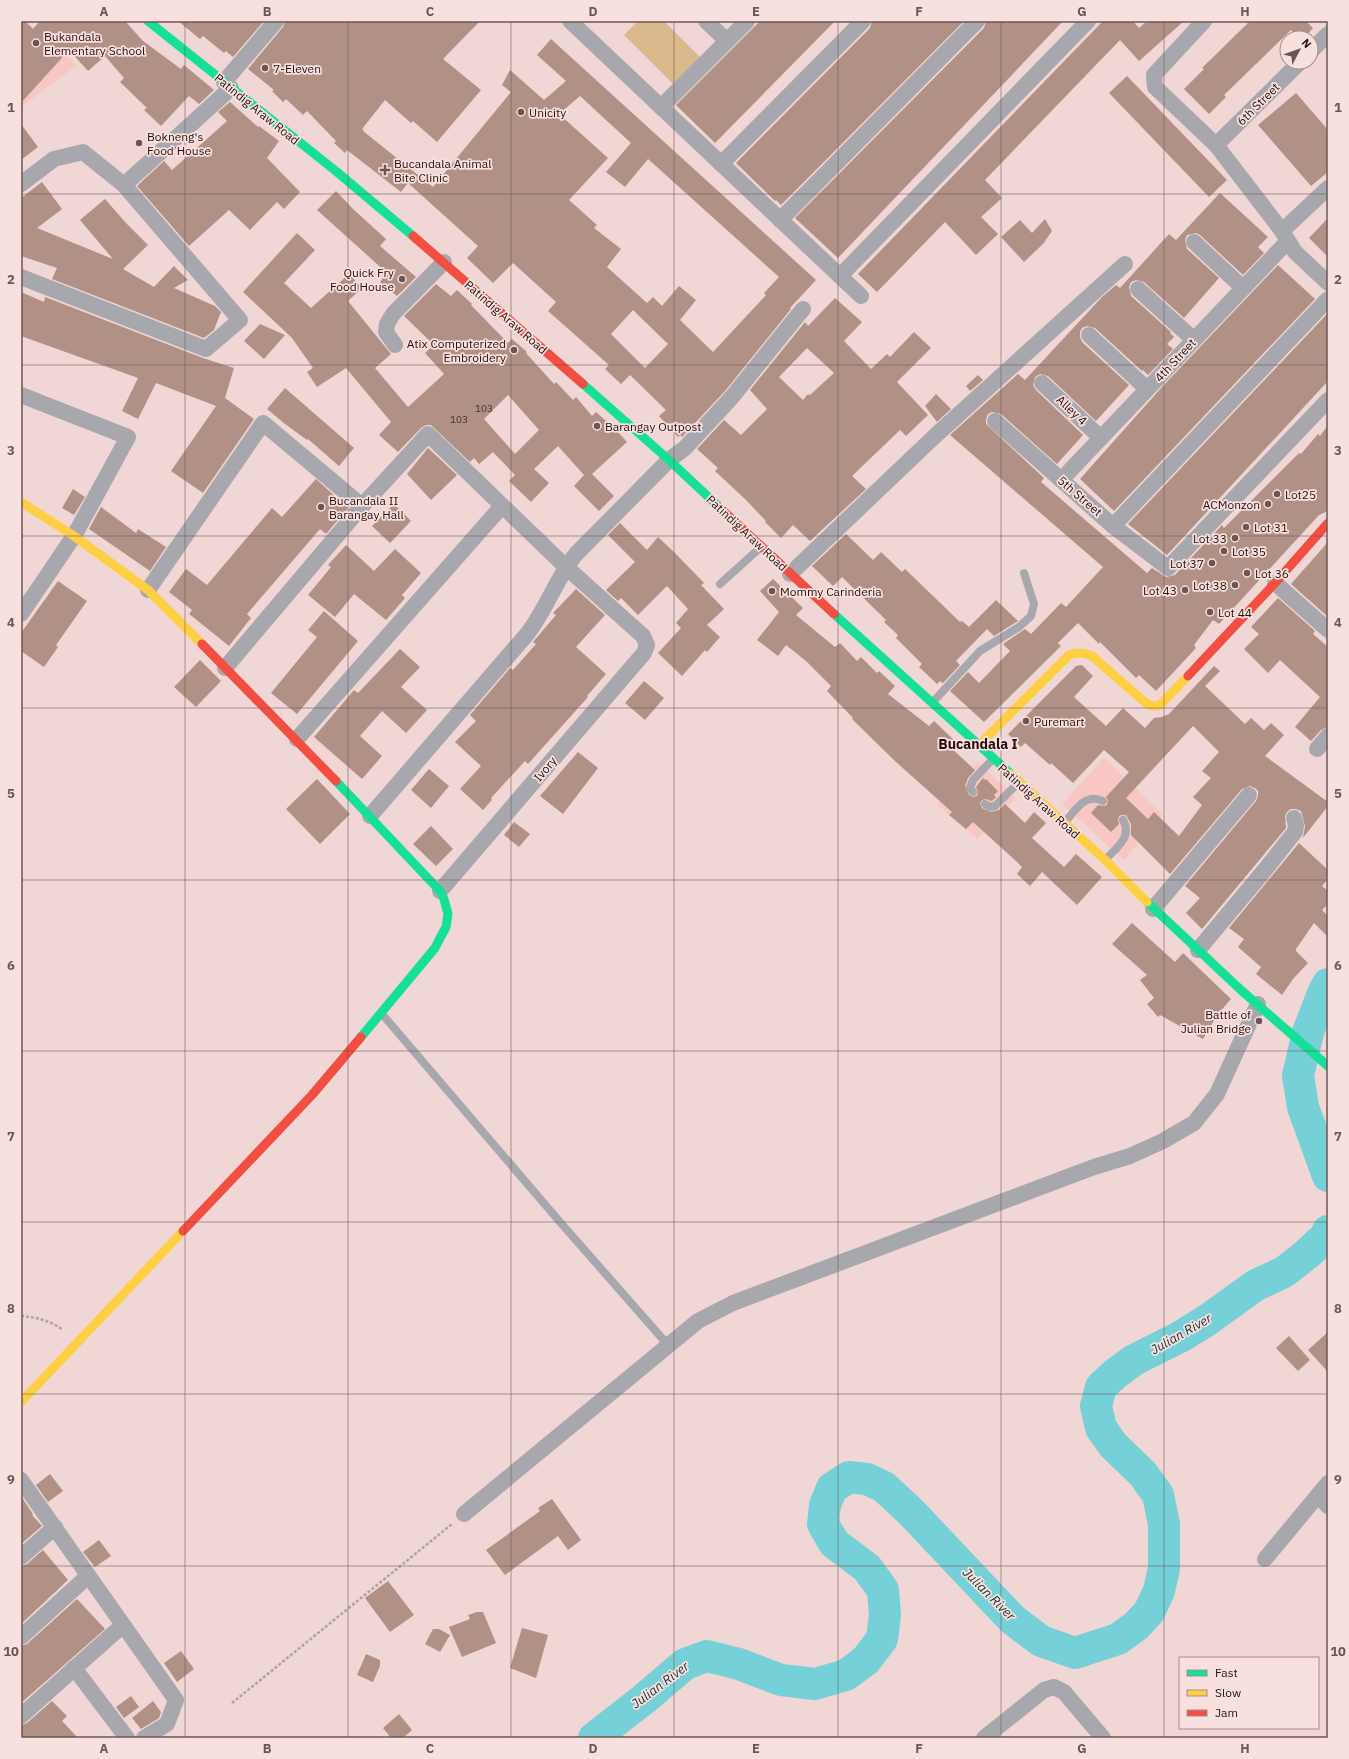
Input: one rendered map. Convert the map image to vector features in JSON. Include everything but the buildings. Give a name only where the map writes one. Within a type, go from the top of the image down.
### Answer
[{"type":"street","name":"Patindig Araw Road","points":[[148,21],[337,172],[444,262],[669,460],[790,574],[1105,860],[1153,909],[1327,1065]]},
{"type":"street","points":[[124,185],[227,85],[276,21]]},
{"type":"street","points":[[570,21],[861,296]]},
{"type":"street","points":[[706,21],[727,41]]},
{"type":"street","points":[[661,107],[747,21]]},
{"type":"street","points":[[721,164],[863,21]]},
{"type":"street","points":[[780,220],[976,21]]},
{"type":"street","points":[[840,276],[1088,21]]},
{"type":"street","points":[[1204,21],[1154,75],[1155,88],[1216,145],[1285,236],[1295,252],[1328,283]]},
{"type":"street","points":[[1319,43],[1328,34]]},
{"type":"street","name":"6th Street","points":[[1216,145],[1292,70]]},
{"type":"street","points":[[21,184],[54,159],[83,152],[124,185],[240,320],[206,348],[21,277]]},
{"type":"street","name":"4th Street","points":[[1061,480],[1244,288],[1285,236],[1328,188]]},
{"type":"street","points":[[1194,242],[1244,288]]},
{"type":"street","points":[[395,346],[386,332],[387,324],[393,314],[444,262]]},
{"type":"street","points":[[790,574],[936,435],[1125,264]]},
{"type":"street","points":[[1138,289],[1194,340]]},
{"type":"street","points":[[1113,526],[1328,299]]},
{"type":"street","points":[[370,816],[540,618],[566,567],[576,554],[669,460],[685,448],[732,397],[803,310]]},
{"type":"street","points":[[1089,335],[1147,389]]},
{"type":"street","name":"Alley 4","points":[[1042,383],[1101,438]]},
{"type":"street","points":[[21,395],[128,437],[74,536],[21,614]]},
{"type":"street","name":"5th Street","points":[[995,421],[1113,526],[1168,568],[1328,400]]},
{"type":"street","points":[[148,590],[263,424],[362,506]]},
{"type":"street","points":[[225,668],[362,506],[428,434],[566,567]]},
{"type":"street","points":[[21,502],[74,536],[148,590],[298,739],[370,816],[440,891],[446,900],[448,911],[444,934],[435,948],[408,978],[381,1014],[307,1101],[21,1402]]},
{"type":"street","points":[[298,739],[502,506]]},
{"type":"street","points":[[979,746],[1069,655],[1075,652],[1084,652],[1092,656],[1147,704],[1154,706],[1160,705],[1275,583],[1328,523]]},
{"type":"street","name":"Ivory","points":[[440,891],[644,653],[647,645],[643,636],[566,567]]},
{"type":"street","points":[[1275,583],[1328,630]]},
{"type":"street","points":[[1317,749],[1328,736]]},
{"type":"street","points":[[1153,909],[1249,795]]},
{"type":"street","points":[[1198,950],[1295,832],[1296,825],[1294,818]]},
{"type":"street","points":[[464,1514],[668,1345],[698,1322],[733,1303],[1094,1167],[1130,1156],[1163,1141],[1194,1123],[1217,1094],[1258,1004]]},
{"type":"street","points":[[21,1480],[176,1700],[167,1724],[144,1738]]},
{"type":"street","points":[[1265,1559],[1325,1494]]},
{"type":"street","points":[[21,1557],[54,1527]]},
{"type":"street","points":[[21,1637],[88,1576]]},
{"type":"street","points":[[21,1716],[123,1625]]},
{"type":"street","points":[[74,1668],[127,1738]]},
{"type":"street","points":[[984,1738],[1044,1690],[1054,1688],[1064,1692],[1103,1738]]},
{"type":"lane","points":[[720,584],[762,546]]},
{"type":"lane","points":[[931,703],[980,651],[1019,627],[1031,616],[1034,604],[1024,573]]},
{"type":"lane","points":[[973,792],[970,788],[973,780],[993,759]]},
{"type":"lane","points":[[986,804],[990,807],[999,804],[1018,782]]},
{"type":"lane","points":[[1064,823],[1084,801],[1090,798],[1097,798],[1102,801]]},
{"type":"lane","points":[[1105,860],[1127,832],[1126,825],[1123,820]]},
{"type":"lane","points":[[381,1014],[668,1345]]},
{"type":"path","points":[[21,1316],[35,1317],[57,1326],[78,1341]]},
{"type":"path","points":[[232,1703],[464,1514]]},
{"type":"shaded area","name":"Bukandala Elementary School","points":[[21,21],[25,21],[77,65],[21,107]]},
{"type":"shaded area","points":[[638,21],[664,21],[700,57],[673,84],[624,35]]},
{"type":"shaded area","points":[[1104,758],[1162,814],[1124,860],[1062,804]]},
{"type":"shaded area","points":[[978,762],[1016,798],[977,839],[937,804]]},
{"type":"waterway","name":"Julian River","points":[[1328,984],[1308,1032],[1298,1076],[1303,1107],[1328,1176]]},
{"type":"waterway","name":"Julian River","points":[[594,1738],[644,1699],[685,1664],[707,1656],[739,1664],[781,1680],[815,1684],[846,1675],[866,1660],[882,1639],[885,1615],[883,1590],[867,1568],[834,1543],[823,1524],[825,1505],[832,1488],[849,1477],[867,1479],[884,1487],[911,1512],[1012,1619],[1041,1641],[1075,1653],[1118,1639],[1136,1626],[1149,1612],[1159,1591],[1164,1568],[1164,1524],[1158,1495],[1143,1474],[1113,1445],[1101,1428],[1096,1406],[1101,1387],[1134,1360],[1180,1337],[1206,1321],[1256,1285],[1284,1272],[1307,1254],[1325,1237],[1328,1231]]},
{"type":"traffic: fast","points":[[148,21],[337,172],[413,236]]},
{"type":"traffic: fast","points":[[583,384],[669,460],[719,507]]},
{"type":"traffic: fast","points":[[834,614],[1011,774]]},
{"type":"traffic: fast","points":[[336,781],[440,891],[448,914],[446,927],[435,948],[361,1037]]},
{"type":"traffic: fast","points":[[1147,902],[1242,991],[1328,1066]]},
{"type":"traffic: slow","points":[[21,502],[74,536],[148,590],[202,644]]},
{"type":"traffic: slow","points":[[979,745],[1069,655],[1072,654],[1083,653],[1092,656],[1147,704],[1153,706],[1160,705],[1188,676]]},
{"type":"traffic: slow","points":[[1011,774],[1105,860],[1147,902]]},
{"type":"traffic: slow","points":[[21,1402],[183,1231]]},
{"type":"traffic: jam","points":[[413,236],[583,384]]},
{"type":"traffic: jam","points":[[719,507],[834,614]]},
{"type":"traffic: jam","points":[[1188,676],[1275,583],[1328,523]]},
{"type":"traffic: jam","points":[[202,644],[336,781]]},
{"type":"traffic: jam","points":[[183,1231],[312,1095],[361,1037]]},
{"type":"place","name":"Bukandala Elementary School","points":[[36,43]]},
{"type":"place","name":"7-Eleven","points":[[265,68]]},
{"type":"place","name":"Unicity","points":[[521,112]]},
{"type":"place","name":"Bokneng's Food House","points":[[139,143]]},
{"type":"place","name":"Bucandala Animal Bite Clinic","points":[[385,170]]},
{"type":"place","name":"Quick Fry Food House","points":[[402,279]]},
{"type":"place","name":"Atix Computerized Embroidery","points":[[514,350]]},
{"type":"place","name":"Barangay Outpost","points":[[597,426]]},
{"type":"place","name":"Lot25","points":[[1277,494]]},
{"type":"place","name":"ACMonzon","points":[[1268,504]]},
{"type":"place","name":"Bucandala II Barangay Hall","points":[[321,507]]},
{"type":"place","name":"Lot 31","points":[[1246,527]]},
{"type":"place","name":"Lot 33","points":[[1235,538]]},
{"type":"place","name":"Lot 35","points":[[1224,551]]},
{"type":"place","name":"Lot 37","points":[[1212,563]]},
{"type":"place","name":"Lot 36","points":[[1247,573]]},
{"type":"place","name":"Lot 38","points":[[1235,585]]},
{"type":"place","name":"Lot 43","points":[[1185,590]]},
{"type":"place","name":"Mommy Carinderia","points":[[772,591]]},
{"type":"place","name":"Lot 44","points":[[1210,612]]},
{"type":"place","name":"Puremart","points":[[1026,721]]},
{"type":"place","name":"Battle of Julian Bridge","points":[[1259,1021]]},
{"type":"district","name":"Bucandala I","points":[[978,744]]}]
